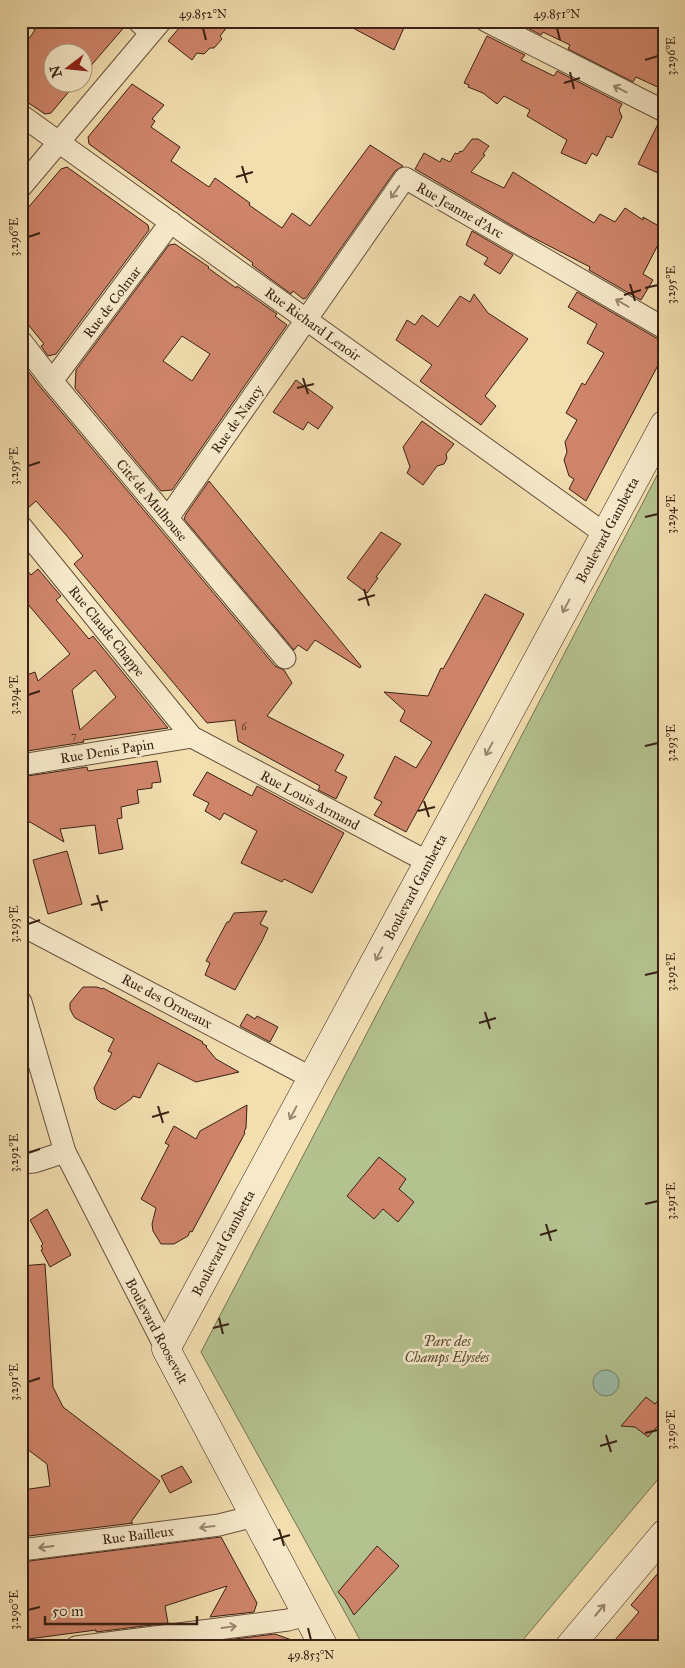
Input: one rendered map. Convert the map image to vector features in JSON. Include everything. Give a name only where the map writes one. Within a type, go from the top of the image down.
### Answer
[{"type":"main road","name":"Boulevard Gambetta","points":[[166,1349],[664,425]]},
{"type":"main road","name":"Boulevard Roosevelt","points":[[166,1349],[324,1647]]},
{"type":"main road","points":[[569,1647],[664,1534]]},
{"type":"street","points":[[486,21],[664,111]]},
{"type":"street","points":[[21,187],[60,142],[150,25]]},
{"type":"street","name":"Rue Richard Lenoir","points":[[21,115],[605,534]]},
{"type":"street","name":"Rue Jeanne d'Arc","points":[[307,320],[405,178],[664,328]]},
{"type":"street","name":"Rue de Colmar","points":[[52,381],[172,222]]},
{"type":"street","name":"Rue de Nancy","points":[[168,518],[307,320]]},
{"type":"street","name":"Cité de Mulhouse","points":[[21,341],[52,381],[285,658]]},
{"type":"street","name":"Rue Claude Chappe","points":[[21,526],[192,737]]},
{"type":"street","name":"Rue Denis Papin","points":[[21,765],[192,737]]},
{"type":"street","name":"Rue Louis Armand","points":[[192,737],[428,862]]},
{"type":"street","name":"Rue des Ormeaux","points":[[21,924],[312,1078]]},
{"type":"street","name":"Boulevard Roosevelt","points":[[21,1002],[65,1152],[166,1349]]},
{"type":"street","points":[[21,1163],[34,1162],[65,1152]]},
{"type":"street","name":"Rue Bailleux","points":[[21,1550],[219,1525],[255,1516]]},
{"type":"street","points":[[76,1647],[288,1620],[308,1615]]},
{"type":"green space","name":"Parc des Champs Elysées","points":[[664,462],[664,1472],[517,1647],[364,1647],[201,1352]]},
{"type":"shaded area","points":[[606,1370],[616,1373],[619,1383],[616,1393],[606,1396],[596,1393],[593,1383],[596,1373]]},
{"type":"building","points":[[24,21],[126,21],[126,25],[92,64],[92,42],[42,42],[42,92],[69,92],[51,113],[45,114],[21,98],[21,50],[35,30]]},
{"type":"building","points":[[185,21],[232,21],[220,36],[222,39],[214,48],[210,48],[204,54],[197,53],[192,60],[168,41]]},
{"type":"building","points":[[340,21],[407,21],[394,50]]},
{"type":"building","points":[[514,21],[664,21],[664,90],[636,77],[633,82],[568,49],[570,45],[543,32],[541,35]]},
{"type":"building","points":[[487,36],[525,55],[521,60],[554,76],[557,71],[622,104],[619,110],[622,117],[612,138],[607,136],[597,156],[592,153],[586,164],[561,153],[567,140],[527,116],[530,110],[504,96],[497,104],[483,93],[468,87],[469,85],[464,83]]},
{"type":"building","points":[[132,84],[164,105],[152,119],[155,121],[151,127],[180,147],[171,161],[209,187],[215,178],[282,228],[292,213],[310,226],[370,145],[403,166],[395,171],[306,298],[303,299],[293,291],[291,294],[252,265],[253,263],[89,144],[88,137]]},
{"type":"building","points":[[659,122],[664,123],[664,162],[658,173],[638,164]]},
{"type":"building","points":[[472,139],[478,139],[489,146],[483,154],[485,155],[471,172],[504,188],[513,172],[594,223],[600,214],[615,222],[625,208],[643,220],[643,217],[664,229],[664,233],[643,274],[653,280],[641,300],[589,270],[590,267],[528,235],[415,169],[424,153],[440,162],[442,158],[450,162],[455,153],[462,152]]},
{"type":"building","points":[[67,167],[148,225],[149,230],[56,354],[48,356],[41,346],[44,344],[21,316],[21,216],[61,169]]},
{"type":"building","points":[[472,231],[513,255],[500,274],[484,264],[488,258],[466,245]]},
{"type":"building","points":[[175,244],[209,267],[236,288],[237,286],[277,314],[275,316],[287,325],[172,490],[161,491],[75,388],[76,370],[169,245]],"holes":[[[182,336],[210,354],[192,381],[163,361]]]},
{"type":"building","points":[[577,292],[658,339],[664,340],[664,354],[586,501],[569,489],[574,479],[569,476],[564,460],[567,452],[565,442],[577,420],[566,413],[582,383],[585,385],[604,353],[587,343],[597,324],[568,307]]},
{"type":"building","points":[[474,294],[488,313],[528,339],[485,396],[496,406],[481,425],[420,381],[432,365],[396,340],[407,320],[415,325],[422,315],[438,327],[460,296],[470,302]]},
{"type":"building","points":[[21,362],[275,666],[284,670],[292,683],[267,716],[344,755],[335,771],[347,777],[336,799],[318,790],[320,786],[238,741],[235,720],[207,723],[74,564],[83,556],[67,536],[36,501],[28,508],[21,500]]},
{"type":"building","points":[[296,380],[333,407],[318,429],[308,422],[303,430],[273,412]]},
{"type":"building","points":[[422,421],[454,444],[446,454],[447,458],[444,464],[437,466],[423,485],[407,473],[410,467],[403,447]]},
{"type":"building","points":[[209,481],[361,666],[360,668],[315,640],[307,651],[298,645],[294,650],[184,519]]},
{"type":"building","points":[[381,532],[401,544],[376,577],[378,578],[367,593],[347,578]]},
{"type":"building","points":[[21,563],[31,575],[38,569],[61,596],[56,600],[89,639],[93,636],[168,728],[83,740],[84,742],[21,752],[21,677],[35,672],[38,681],[70,654],[21,596]],"holes":[[[95,670],[116,697],[80,730],[72,690]]]},
{"type":"building","points":[[485,594],[524,614],[406,832],[374,815],[382,802],[374,798],[395,756],[416,768],[432,742],[400,721],[405,711],[384,692],[428,696],[441,668],[443,669]]},
{"type":"building","points":[[157,761],[161,782],[152,783],[152,788],[137,790],[139,803],[121,807],[122,818],[117,819],[123,849],[99,854],[95,825],[60,829],[64,842],[30,822],[21,824],[21,777],[87,767],[88,771]]},
{"type":"building","points":[[207,772],[252,796],[257,786],[344,833],[312,893],[284,879],[282,882],[241,863],[257,831],[224,813],[220,820],[205,811],[209,803],[193,795]]},
{"type":"building","points":[[67,851],[82,904],[48,914],[33,860]]},
{"type":"building","points":[[267,911],[260,924],[268,928],[235,990],[205,975],[210,963],[206,961],[227,922],[229,922],[234,913]]},
{"type":"building","points":[[83,987],[103,988],[203,1042],[216,1059],[239,1072],[196,1082],[158,1063],[140,1098],[133,1096],[115,1110],[101,1103],[97,1099],[94,1088],[112,1053],[108,1051],[114,1039],[75,1018],[73,1015],[70,1003]]},
{"type":"building","points":[[247,1014],[255,1019],[257,1016],[278,1027],[270,1042],[240,1026]]},
{"type":"building","points":[[247,1105],[245,1133],[192,1232],[190,1231],[188,1236],[174,1244],[161,1244],[153,1231],[152,1224],[156,1208],[141,1199],[169,1145],[165,1143],[174,1126],[196,1139],[200,1131]]},
{"type":"building","points":[[379,1157],[406,1179],[399,1189],[414,1202],[398,1222],[383,1209],[374,1219],[347,1196]]},
{"type":"building","points":[[47,1209],[71,1255],[50,1267],[41,1250],[43,1249],[41,1246],[43,1244],[30,1220]]},
{"type":"building","points":[[45,1264],[53,1387],[63,1407],[160,1481],[131,1522],[133,1523],[21,1537],[21,1516],[26,1515],[23,1490],[50,1486],[47,1464],[27,1449],[23,1406],[27,1407],[21,1305],[21,1266]]},
{"type":"building","points":[[664,1393],[664,1419],[648,1437],[635,1427],[621,1426],[646,1397],[655,1404]]},
{"type":"building","points":[[182,1466],[192,1482],[170,1493],[161,1476]]},
{"type":"building","points":[[221,1537],[257,1603],[254,1612],[210,1617],[227,1586],[165,1606],[168,1623],[21,1640],[21,1562]]},
{"type":"building","points":[[377,1546],[399,1566],[354,1615],[338,1592]]},
{"type":"building","points":[[664,1566],[664,1647],[609,1647],[639,1612],[631,1605]]},
{"type":"building","points":[[275,1634],[303,1644],[303,1647],[194,1647],[195,1644]]}]
